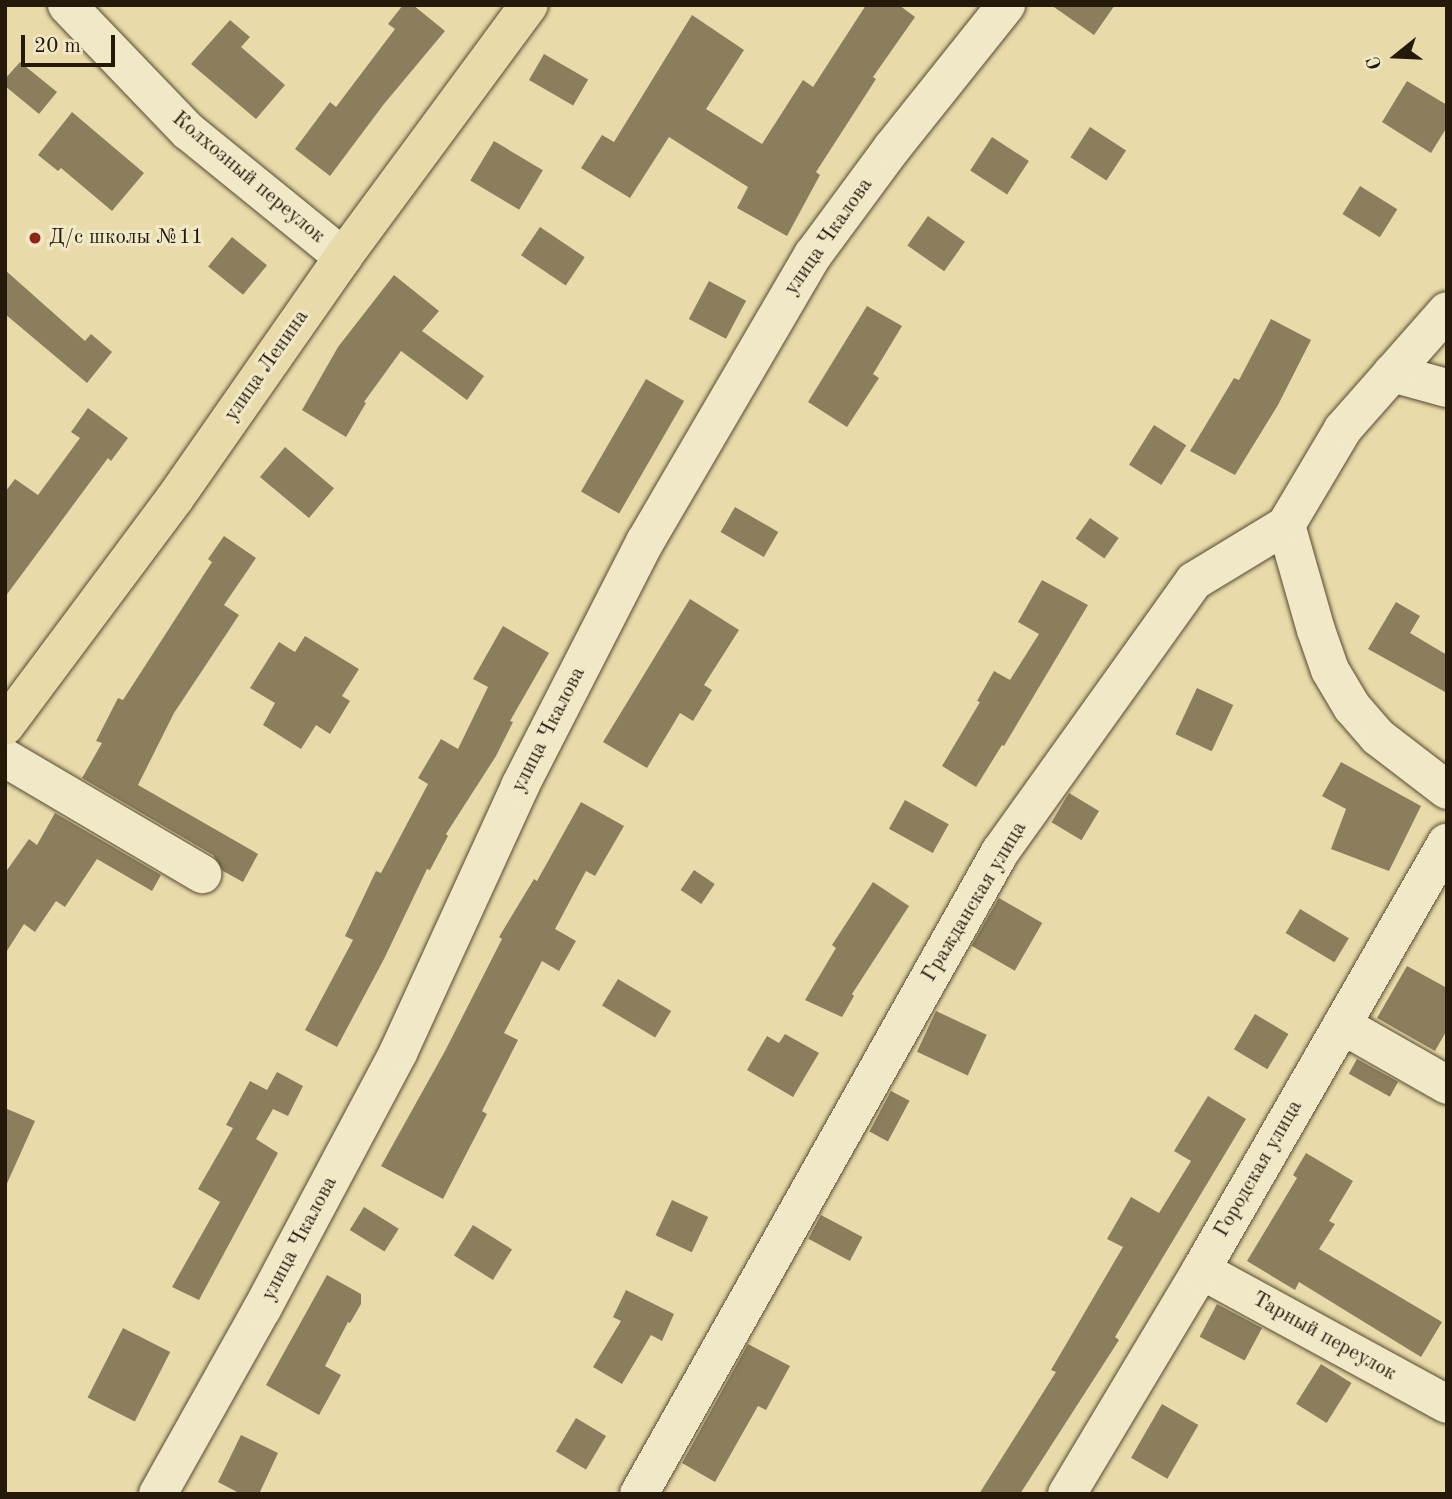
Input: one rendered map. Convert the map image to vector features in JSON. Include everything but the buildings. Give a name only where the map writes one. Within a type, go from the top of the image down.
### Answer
[{"type":"main road","name":"улица Ленина","points":[[5,726],[175,498],[343,257],[529,5]]},
{"type":"street","name":"Колхозный переулок","points":[[67,5],[188,131],[343,257]]},
{"type":"street","name":"улица Чкалова","points":[[158,1494],[262,1309],[398,1053],[520,786],[652,530],[813,255],[892,148],[1006,5]]},
{"type":"street","name":"Гражданская улица","points":[[639,1494],[1000,852],[1194,581],[1286,525],[1343,429],[1447,311]]},
{"type":"street","points":[[1392,373],[1447,388]]},
{"type":"street","points":[[1286,525],[1330,670],[1352,707],[1378,737],[1447,790]]},
{"type":"street","points":[[5,758],[202,874]]},
{"type":"street","name":"Городская улица","points":[[1067,1494],[1201,1270],[1447,843]]},
{"type":"street","points":[[1342,1025],[1447,1085]]},
{"type":"street","name":"Тарный переулок","points":[[1201,1270],[1447,1404]]},
{"type":"place","name":"Д/с школы №11","points":[[35,238]]}]
